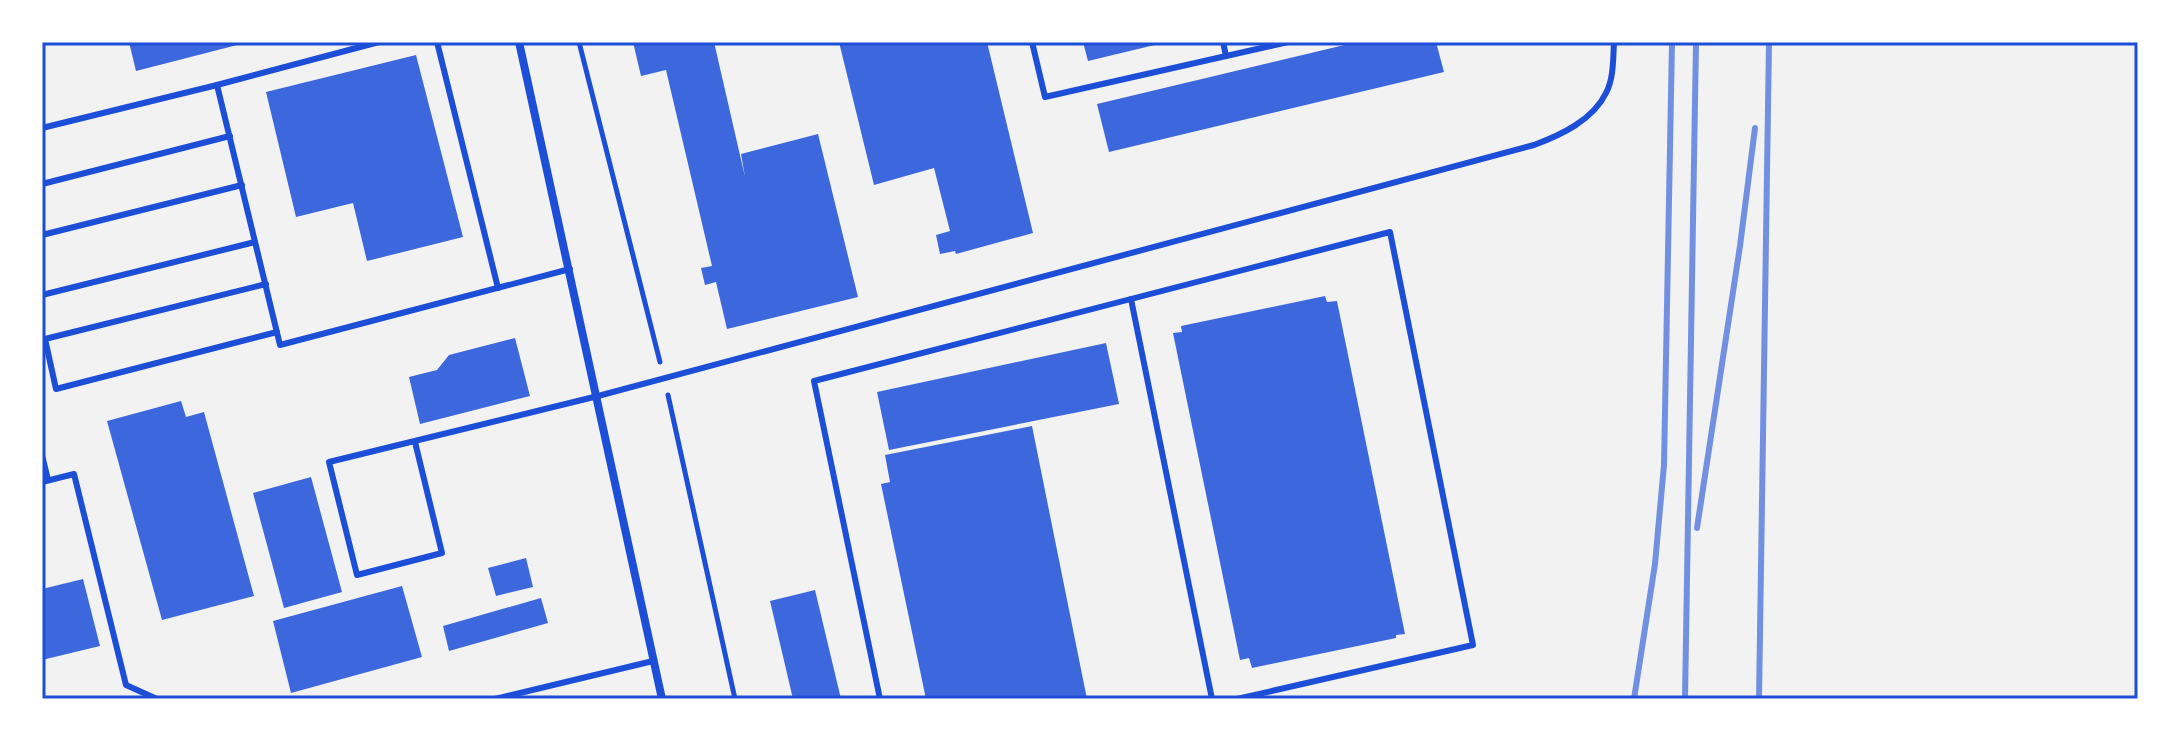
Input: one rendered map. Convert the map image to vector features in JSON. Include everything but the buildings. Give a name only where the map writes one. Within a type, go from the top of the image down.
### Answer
[{"type":"street","points":[[519,42],[662,699]]},
{"type":"lane","points":[[42,128],[379,42]]},
{"type":"lane","points":[[437,42],[498,288]]},
{"type":"lane","points":[[1032,42],[1045,97],[1288,42]]},
{"type":"lane","points":[[1223,42],[1226,56]]},
{"type":"lane","points":[[415,442],[442,553],[357,575],[329,462],[598,396],[1534,145],[1564,134],[1606,94],[1613,67],[1614,42]]},
{"type":"lane","points":[[217,85],[280,345],[570,269]]},
{"type":"lane","points":[[42,184],[230,136]]},
{"type":"lane","points":[[42,235],[242,185]]},
{"type":"lane","points":[[880,699],[814,381],[1390,232],[1473,645],[1237,699]]},
{"type":"lane","points":[[42,295],[255,242]]},
{"type":"lane","points":[[266,284],[45,339],[56,389],[277,332]]},
{"type":"lane","points":[[1131,299],[1212,699]]},
{"type":"lane","points":[[42,455],[45,481],[74,474],[126,685],[157,699]]},
{"type":"lane","points":[[495,699],[653,661]]},
{"type":"railway","points":[[1634,699],[1655,564],[1664,465],[1672,42]]},
{"type":"railway","points":[[1685,699],[1696,42]]},
{"type":"railway","points":[[1759,699],[1769,42]]},
{"type":"railway","points":[[1697,528],[1755,128]]}]
